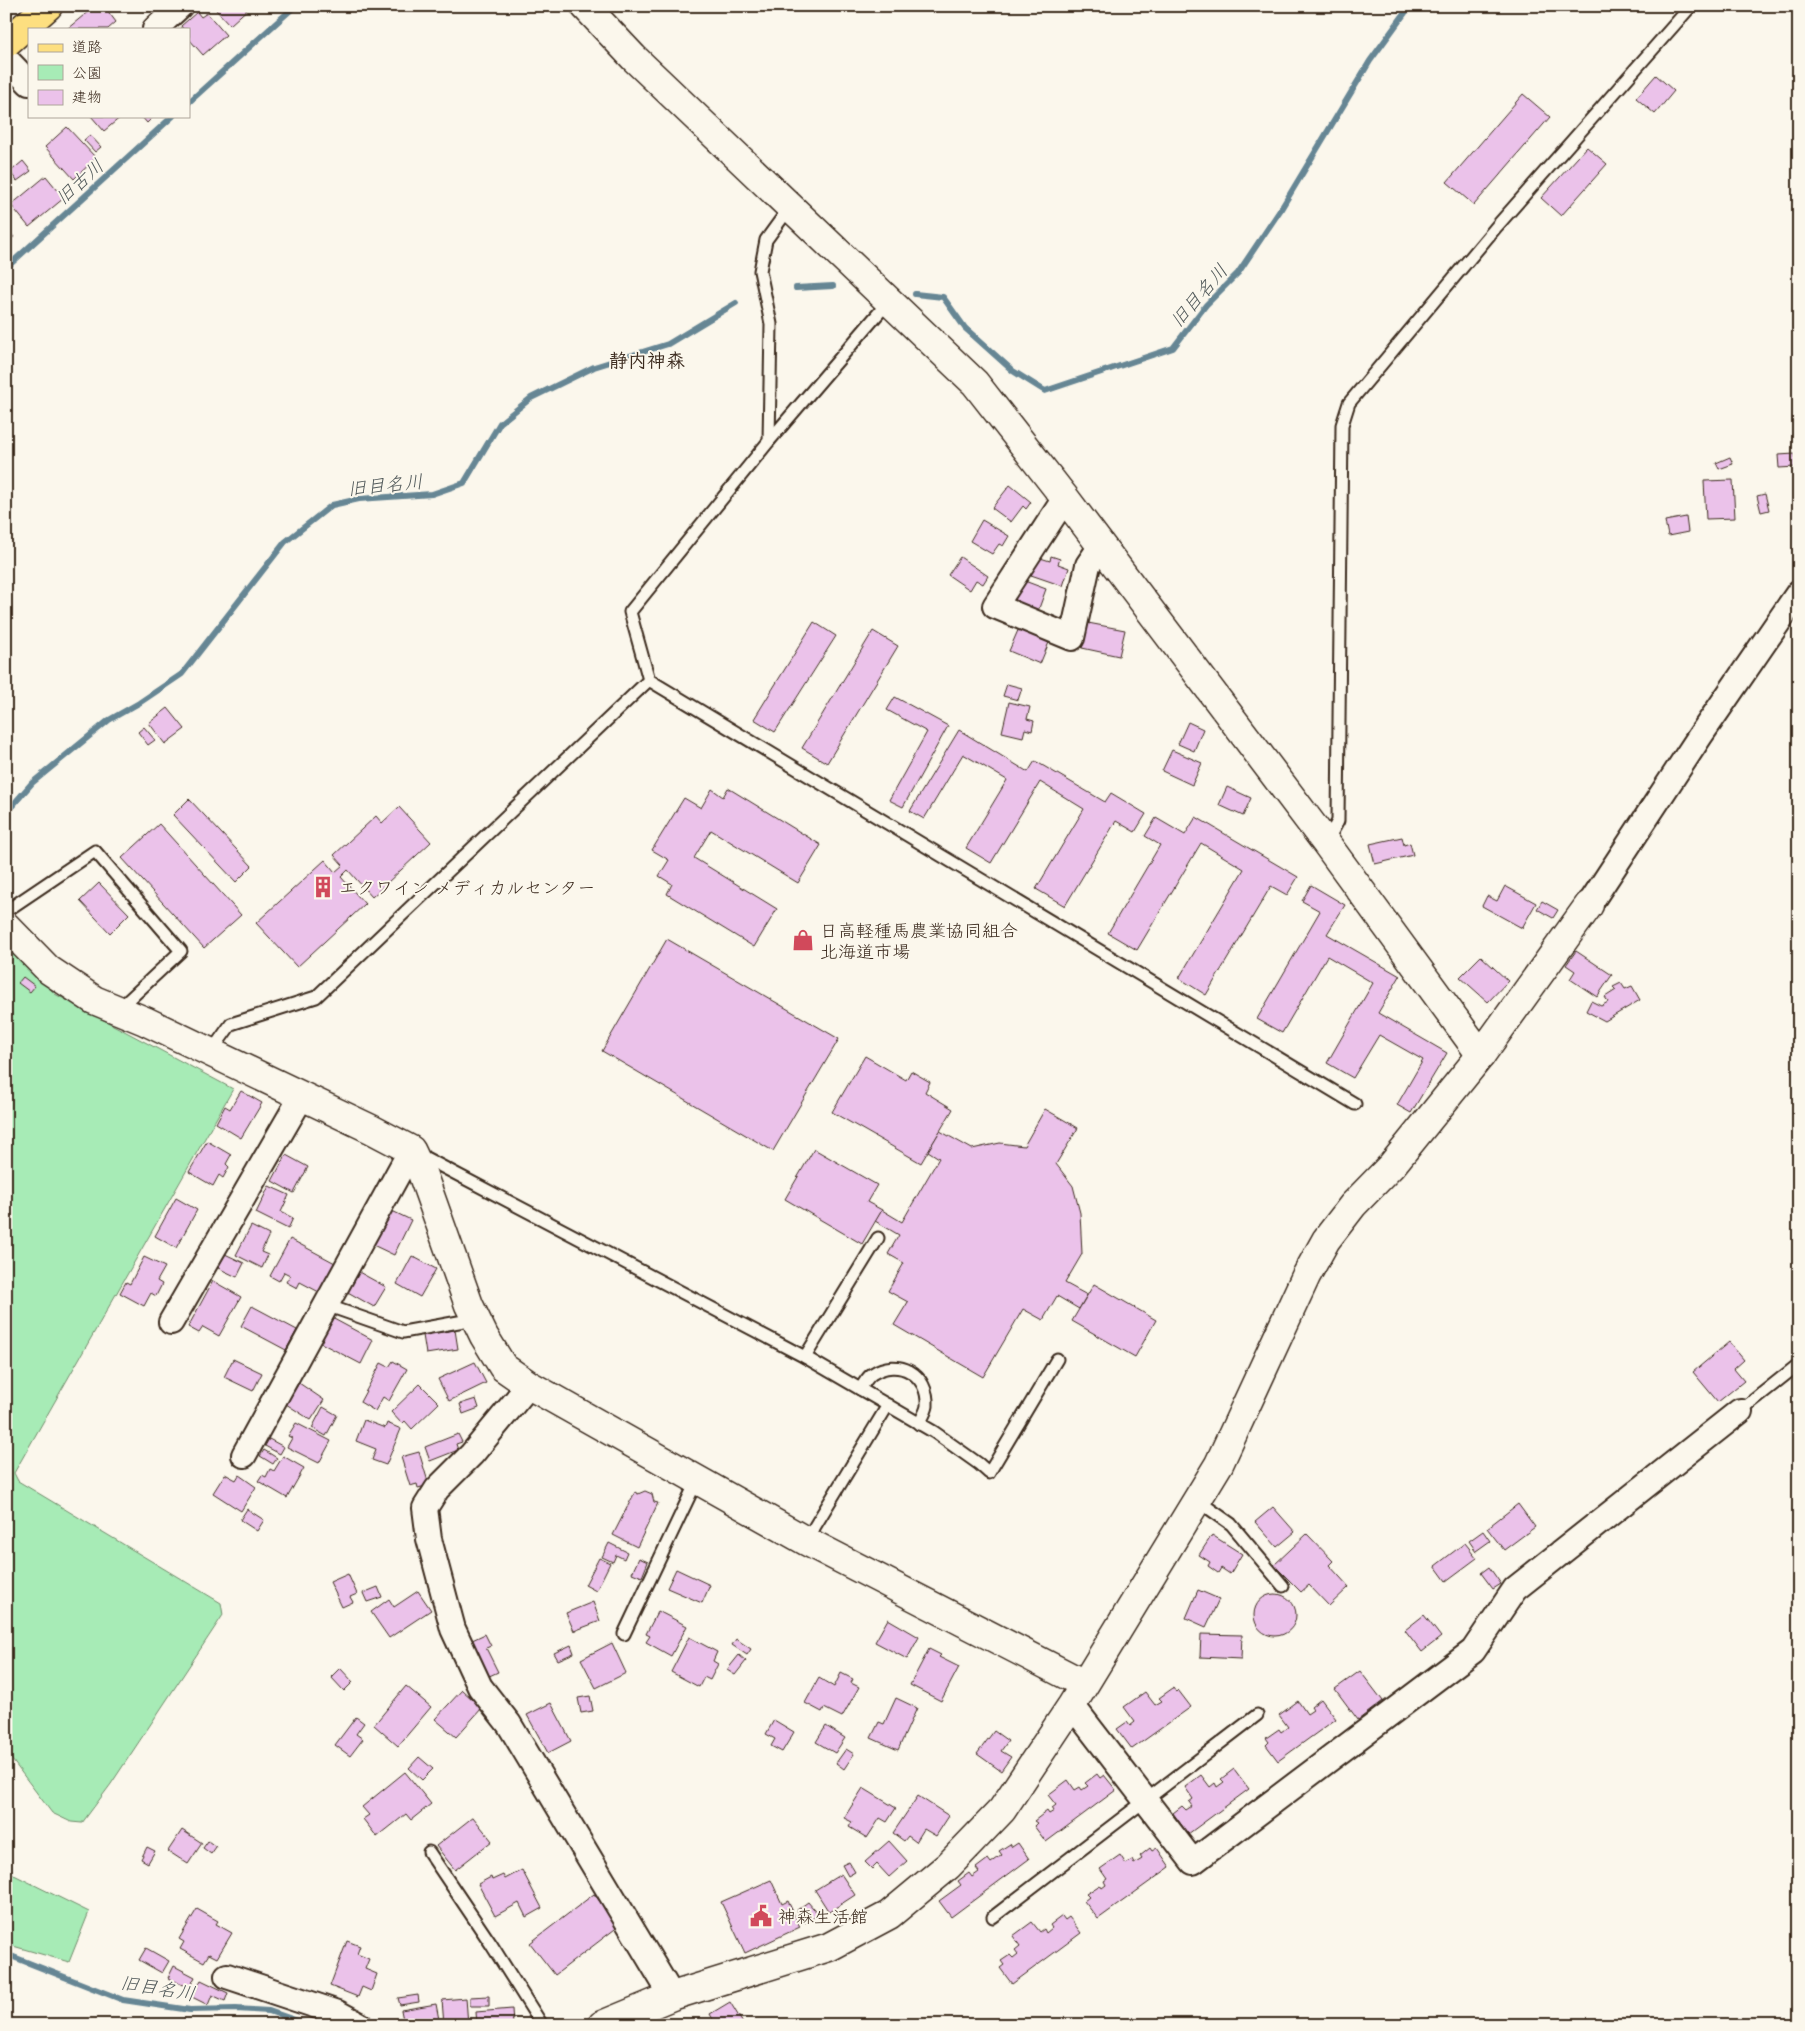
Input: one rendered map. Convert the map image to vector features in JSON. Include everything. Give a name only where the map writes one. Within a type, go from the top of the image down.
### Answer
[{"type":"main road","points":[[6,44],[48,6]]},
{"type":"street","points":[[156,28],[180,6]]},
{"type":"street","points":[[585,6],[641,65],[975,383],[1065,498],[1326,843],[1481,1055]]},
{"type":"street","points":[[6,59],[28,82]]},
{"type":"street","points":[[1065,498],[995,606],[1072,638],[1088,565],[1101,546]]},
{"type":"street","points":[[602,2025],[672,1996],[829,1947],[889,1915],[948,1866],[1002,1810],[1078,1694],[1219,1464],[1306,1276],[1326,1240],[1353,1205],[1392,1165],[1481,1055],[1589,905],[1700,736],[1799,592]]},
{"type":"street","points":[[6,926],[49,970],[94,1000],[211,1052],[411,1150],[422,1173],[469,1305],[504,1367],[529,1386],[1078,1694],[1145,1800],[1193,1862],[1473,1651],[1515,1589],[1740,1410]]},
{"type":"street","points":[[171,1322],[302,1096]]},
{"type":"street","points":[[244,1455],[411,1150]]},
{"type":"street","points":[[529,1386],[472,1454],[437,1489],[425,1508],[429,1539],[453,1629],[480,1687],[509,1724],[672,1996]]},
{"type":"street","points":[[227,1976],[338,2013],[360,2025]]},
{"type":"lane","points":[[1326,843],[1338,821],[1342,425],[1349,403],[1497,226],[1691,6]]},
{"type":"lane","points":[[769,441],[771,324],[760,271],[766,240],[790,207]]},
{"type":"lane","points":[[889,302],[769,441],[630,612],[649,680],[1355,1104]]},
{"type":"lane","points":[[211,1052],[230,1024],[316,997],[649,680]]},
{"type":"lane","points":[[6,911],[95,851],[181,951],[118,1010]]},
{"type":"lane","points":[[411,1150],[805,1357],[919,1424],[979,1464],[989,1473],[1057,1360]]},
{"type":"lane","points":[[805,1357],[878,1238]]},
{"type":"lane","points":[[326,1305],[403,1332],[476,1319]]},
{"type":"lane","points":[[1740,1410],[1799,1364]]},
{"type":"lane","points":[[860,1389],[870,1375],[885,1367],[903,1368],[917,1376],[926,1391],[927,1408],[919,1424]]},
{"type":"lane","points":[[806,1541],[888,1405]]},
{"type":"lane","points":[[624,1634],[697,1480]]},
{"type":"lane","points":[[1198,1500],[1230,1524],[1283,1586]]},
{"type":"lane","points":[[993,1916],[1258,1715]]},
{"type":"lane","points":[[429,1852],[542,2025]]},
{"type":"green space","points":[[6,943],[55,994],[233,1089],[14,1473],[18,1481],[221,1603],[223,1615],[111,1784],[82,1823],[71,1822],[52,1813],[6,1752]]},
{"type":"green space","points":[[6,1871],[89,1912],[69,1962],[6,1944]]},
{"type":"building","points":[[95,6],[104,6],[116,22],[109,28],[68,28]]},
{"type":"building","points":[[221,6],[251,6],[230,25],[216,10]]},
{"type":"building","points":[[197,12],[201,17],[207,13],[226,35],[203,55],[190,40],[190,28],[182,28],[181,26]]},
{"type":"building","points":[[1656,75],[1674,91],[1655,114],[1636,98]]},
{"type":"building","points":[[1523,94],[1550,117],[1474,205],[1447,182]]},
{"type":"building","points":[[93,118],[120,118],[104,131]]},
{"type":"building","points":[[143,118],[152,118],[147,123]]},
{"type":"building","points":[[67,127],[96,158],[74,179],[45,147]]},
{"type":"building","points":[[90,135],[101,147],[95,152],[84,140]]},
{"type":"building","points":[[1587,147],[1607,164],[1561,216],[1541,198]]},
{"type":"building","points":[[23,161],[31,171],[17,181],[10,172]]},
{"type":"building","points":[[46,176],[64,198],[29,227],[11,205]]},
{"type":"building","points":[[6,228],[14,237],[6,243]]},
{"type":"building","points":[[1795,454],[1796,467],[1779,468],[1778,455]]},
{"type":"building","points":[[1730,457],[1733,464],[1719,469],[1716,463]]},
{"type":"building","points":[[1733,480],[1735,518],[1706,519],[1704,481]]},
{"type":"building","points":[[1795,484],[1799,484],[1799,515],[1798,515]]},
{"type":"building","points":[[1010,485],[1031,502],[1026,509],[1023,506],[1011,522],[992,508]]},
{"type":"building","points":[[1765,494],[1769,510],[1761,512],[1757,496]]},
{"type":"building","points":[[1686,517],[1688,532],[1668,536],[1665,521]]},
{"type":"building","points":[[982,520],[1009,536],[1003,546],[999,544],[992,554],[970,541]]},
{"type":"building","points":[[1051,556],[1060,559],[1058,564],[1069,568],[1063,586],[1031,575],[1037,557],[1050,561]]},
{"type":"building","points":[[960,557],[988,576],[983,584],[976,580],[970,590],[948,575]]},
{"type":"building","points":[[1022,580],[1046,589],[1038,611],[1014,602]]},
{"type":"building","points":[[814,622],[836,636],[775,732],[754,719]]},
{"type":"building","points":[[1088,623],[1125,630],[1119,656],[1082,648]]},
{"type":"building","points":[[1019,628],[1050,640],[1040,664],[1009,651]]},
{"type":"building","points":[[873,631],[898,646],[827,763],[802,748]]},
{"type":"building","points":[[1007,684],[1022,688],[1018,700],[1003,696]]},
{"type":"building","points":[[895,697],[948,726],[903,807],[889,800],[927,732],[887,710]]},
{"type":"building","points":[[1009,702],[1030,707],[1027,719],[1034,721],[1032,731],[1025,729],[1023,737],[1002,732]]},
{"type":"building","points":[[168,708],[185,729],[165,744],[149,723]]},
{"type":"building","points":[[1188,722],[1203,729],[1194,751],[1178,744]]},
{"type":"building","points":[[144,727],[155,740],[148,745],[138,732]]},
{"type":"building","points":[[959,730],[1028,772],[1035,761],[1105,802],[1111,793],[1146,814],[1135,832],[1116,821],[1065,906],[1036,889],[1084,809],[1040,782],[991,863],[966,848],[1007,780],[963,754],[924,819],[910,811]]},
{"type":"building","points":[[1172,750],[1202,763],[1192,785],[1162,771]]},
{"type":"building","points":[[1227,787],[1251,798],[1243,816],[1219,805]]},
{"type":"building","points":[[728,788],[821,845],[798,883],[711,830],[694,858],[777,909],[754,947],[667,894],[672,884],[659,876],[669,860],[652,850],[684,798],[701,808],[712,789],[723,797]]},
{"type":"building","points":[[189,799],[252,866],[236,882],[173,815]]},
{"type":"building","name":"エクワイン メディカルセンター","points":[[399,807],[431,842],[372,897],[348,870],[341,877],[365,904],[297,967],[256,923],[325,860],[335,872],[343,865],[334,855],[376,816],[382,823]]},
{"type":"building","points":[[1196,817],[1298,877],[1287,895],[1271,886],[1206,995],[1179,978],[1244,869],[1201,843],[1137,950],[1108,933],[1160,845],[1145,836],[1156,818],[1185,835]]},
{"type":"building","points":[[159,824],[241,915],[204,948],[122,858]]},
{"type":"building","points":[[1402,837],[1404,845],[1410,843],[1413,855],[1375,864],[1370,844]]},
{"type":"building","points":[[99,883],[129,914],[110,933],[80,901]]},
{"type":"building","points":[[1311,885],[1345,905],[1327,934],[1400,976],[1378,1013],[1447,1053],[1411,1113],[1397,1105],[1423,1060],[1379,1035],[1353,1078],[1327,1063],[1373,983],[1327,956],[1282,1033],[1257,1019],[1320,911],[1302,901]]},
{"type":"building","points":[[1505,886],[1536,903],[1522,928],[1482,906],[1487,896],[1497,901]]},
{"type":"building","points":[[1542,901],[1558,910],[1553,918],[1537,909]]},
{"type":"building","points":[[667,939],[839,1039],[773,1151],[602,1051]]},
{"type":"building","points":[[1576,951],[1612,975],[1597,997],[1570,979],[1575,971],[1566,965]]},
{"type":"building","points":[[1481,956],[1508,981],[1488,1002],[1460,977]]},
{"type":"building","points":[[23,977],[35,986],[30,992],[18,983]]},
{"type":"building","points":[[1621,983],[1625,989],[1632,986],[1640,1000],[1605,1021],[1586,1011],[1591,1001],[1601,1006],[1608,1002],[1605,997],[1616,990],[1613,987]]},
{"type":"building","points":[[865,1056],[906,1080],[911,1071],[930,1082],[925,1092],[953,1109],[921,1163],[832,1112]]},
{"type":"building","points":[[241,1091],[262,1103],[241,1138],[216,1123],[225,1106],[230,1109]]},
{"type":"building","points":[[1045,1109],[1078,1128],[1056,1164],[1073,1186],[1080,1213],[1082,1254],[1065,1283],[1087,1295],[1079,1309],[1057,1296],[1043,1320],[1023,1309],[983,1377],[894,1325],[908,1302],[888,1291],[904,1263],[888,1254],[899,1235],[875,1221],[882,1210],[902,1222],[939,1158],[928,1151],[940,1131],[972,1149],[1000,1143],[1024,1146]]},
{"type":"building","points":[[207,1141],[231,1155],[226,1164],[229,1167],[223,1178],[219,1175],[213,1186],[189,1172]]},
{"type":"building","points":[[814,1149],[877,1185],[867,1202],[882,1210],[862,1244],[785,1199]]},
{"type":"building","points":[[286,1155],[308,1167],[294,1193],[272,1181]]},
{"type":"building","points":[[269,1186],[289,1195],[281,1212],[293,1218],[288,1229],[256,1213]]},
{"type":"building","points":[[176,1198],[197,1210],[176,1248],[155,1236]]},
{"type":"building","points":[[390,1210],[411,1220],[394,1255],[373,1245]]},
{"type":"building","points":[[251,1226],[269,1235],[261,1252],[268,1255],[262,1268],[236,1255]]},
{"type":"building","points":[[290,1239],[335,1263],[319,1292],[300,1282],[297,1288],[286,1282],[290,1275],[284,1272],[279,1281],[270,1276]]},
{"type":"building","points":[[225,1254],[244,1263],[237,1277],[218,1268]]},
{"type":"building","points":[[412,1256],[436,1269],[420,1297],[397,1284]]},
{"type":"building","points":[[144,1257],[165,1267],[157,1281],[162,1284],[156,1296],[151,1293],[144,1306],[120,1293],[126,1282],[130,1284]]},
{"type":"building","points":[[357,1271],[386,1287],[374,1307],[346,1291]]},
{"type":"building","points":[[213,1281],[241,1297],[219,1336],[203,1327],[199,1333],[188,1327]]},
{"type":"building","points":[[1094,1284],[1156,1320],[1135,1357],[1072,1321]]},
{"type":"building","points":[[252,1306],[297,1330],[286,1350],[241,1326]]},
{"type":"building","points":[[332,1318],[373,1340],[361,1364],[319,1342]]},
{"type":"building","points":[[455,1330],[458,1349],[426,1354],[423,1335]]},
{"type":"building","points":[[1729,1342],[1744,1360],[1734,1369],[1744,1381],[1718,1402],[1693,1372]]},
{"type":"building","points":[[233,1359],[262,1373],[253,1391],[224,1377]]},
{"type":"building","points":[[393,1361],[407,1369],[389,1401],[383,1397],[375,1411],[360,1402],[381,1363],[389,1367]]},
{"type":"building","points":[[475,1362],[486,1383],[449,1401],[438,1379]]},
{"type":"building","points":[[299,1383],[324,1400],[311,1420],[286,1404]]},
{"type":"building","points":[[420,1384],[439,1403],[412,1429],[405,1421],[402,1424],[391,1412]]},
{"type":"building","points":[[476,1399],[479,1408],[463,1414],[460,1404]]},
{"type":"building","points":[[323,1407],[337,1415],[326,1436],[312,1428]]},
{"type":"building","points":[[364,1420],[385,1428],[387,1423],[401,1429],[386,1465],[372,1460],[376,1449],[356,1441]]},
{"type":"building","points":[[296,1423],[331,1441],[319,1463],[287,1447],[292,1438],[288,1436]]},
{"type":"building","points":[[458,1434],[462,1442],[456,1444],[458,1450],[430,1461],[425,1447]]},
{"type":"building","points":[[269,1439],[284,1447],[280,1454],[265,1446]]},
{"type":"building","points":[[264,1450],[277,1458],[273,1464],[260,1456]]},
{"type":"building","points":[[419,1452],[429,1485],[418,1488],[417,1484],[410,1486],[401,1457]]},
{"type":"building","points":[[283,1456],[304,1468],[287,1498],[258,1481],[262,1475],[266,1477],[270,1469],[274,1471]]},
{"type":"building","points":[[225,1474],[236,1480],[239,1475],[256,1487],[241,1511],[213,1493]]},
{"type":"building","points":[[645,1491],[652,1494],[654,1502],[658,1503],[637,1547],[613,1535],[635,1492],[638,1494]]},
{"type":"building","points":[[1518,1504],[1535,1527],[1504,1550],[1487,1528]]},
{"type":"building","points":[[1273,1507],[1295,1532],[1277,1547],[1255,1522]]},
{"type":"building","points":[[247,1509],[264,1520],[257,1531],[240,1520]]},
{"type":"building","points":[[1483,1531],[1490,1541],[1476,1551],[1469,1541]]},
{"type":"building","points":[[1307,1534],[1333,1561],[1329,1565],[1349,1587],[1329,1606],[1309,1585],[1301,1592],[1274,1565]]},
{"type":"building","points":[[1212,1535],[1242,1554],[1230,1574],[1221,1568],[1218,1573],[1208,1566],[1210,1562],[1199,1555]]},
{"type":"building","points":[[609,1543],[627,1552],[624,1559],[616,1555],[613,1562],[602,1557]]},
{"type":"building","points":[[1465,1543],[1477,1558],[1446,1581],[1435,1566]]},
{"type":"building","points":[[599,1558],[610,1563],[596,1591],[585,1585]]},
{"type":"building","points":[[639,1558],[648,1562],[642,1577],[632,1573]]},
{"type":"building","points":[[1489,1567],[1501,1584],[1493,1589],[1481,1573]]},
{"type":"building","points":[[676,1569],[710,1585],[702,1603],[667,1588]]},
{"type":"building","points":[[348,1574],[357,1594],[350,1597],[353,1602],[342,1607],[330,1582]]},
{"type":"building","points":[[378,1587],[382,1597],[367,1602],[363,1593]]},
{"type":"building","points":[[1198,1590],[1219,1599],[1206,1627],[1186,1618]]},
{"type":"building","points":[[418,1591],[431,1610],[389,1638],[371,1612],[389,1599],[394,1607]]},
{"type":"building","points":[[1279,1594],[1287,1597],[1293,1603],[1296,1615],[1293,1627],[1287,1633],[1271,1636],[1263,1633],[1257,1627],[1254,1611],[1257,1603],[1263,1597]]},
{"type":"building","points":[[593,1602],[600,1621],[574,1631],[566,1613]]},
{"type":"building","points":[[658,1611],[687,1626],[671,1656],[646,1642],[650,1636],[646,1634]]},
{"type":"building","points":[[1424,1615],[1441,1637],[1422,1652],[1405,1630]]},
{"type":"building","points":[[888,1619],[919,1637],[907,1659],[875,1642]]},
{"type":"building","points":[[485,1634],[491,1646],[486,1648],[498,1672],[485,1678],[468,1642]]},
{"type":"building","points":[[1201,1634],[1242,1635],[1241,1659],[1200,1657]]},
{"type":"building","points":[[689,1637],[717,1652],[713,1661],[718,1664],[710,1680],[704,1677],[699,1687],[671,1672]]},
{"type":"building","points":[[736,1639],[751,1649],[747,1655],[732,1645]]},
{"type":"building","points":[[612,1643],[626,1673],[596,1688],[581,1659]]},
{"type":"building","points":[[571,1645],[574,1653],[558,1660],[554,1653]]},
{"type":"building","points":[[929,1649],[941,1655],[939,1657],[959,1667],[941,1701],[910,1685]]},
{"type":"building","points":[[739,1655],[746,1661],[735,1675],[727,1670]]},
{"type":"building","points":[[340,1668],[353,1682],[344,1691],[331,1677]]},
{"type":"building","points":[[1360,1671],[1383,1701],[1358,1720],[1335,1689]]},
{"type":"building","points":[[841,1673],[853,1679],[851,1683],[859,1687],[842,1717],[824,1708],[822,1712],[805,1703],[819,1678],[834,1687]]},
{"type":"building","points":[[406,1686],[431,1707],[398,1746],[374,1725]]},
{"type":"building","points":[[1173,1688],[1176,1692],[1178,1690],[1191,1707],[1132,1749],[1117,1729],[1127,1722],[1130,1726],[1135,1722],[1124,1707],[1145,1692],[1155,1705],[1162,1701],[1159,1698]]},
{"type":"building","points":[[462,1690],[482,1708],[456,1737],[435,1719]]},
{"type":"building","points":[[590,1696],[593,1711],[581,1713],[578,1698]]},
{"type":"building","points":[[896,1698],[917,1708],[898,1750],[871,1738],[879,1722],[884,1724]]},
{"type":"building","points":[[1321,1699],[1336,1719],[1278,1761],[1266,1745],[1269,1742],[1266,1738],[1279,1729],[1281,1732],[1288,1727],[1279,1715],[1298,1701],[1307,1714],[1313,1710],[1311,1707]]},
{"type":"building","points":[[551,1703],[571,1741],[548,1753],[527,1715]]},
{"type":"building","points":[[356,1717],[364,1723],[356,1734],[363,1739],[350,1756],[335,1745]]},
{"type":"building","points":[[774,1720],[794,1732],[782,1752],[771,1746],[775,1739],[766,1734]]},
{"type":"building","points":[[826,1726],[845,1738],[835,1753],[816,1742]]},
{"type":"building","points":[[994,1731],[1008,1741],[1001,1751],[1011,1757],[1001,1771],[977,1754]]},
{"type":"building","points":[[846,1749],[854,1754],[844,1769],[836,1763]]},
{"type":"building","points":[[419,1757],[433,1769],[422,1780],[409,1768]]},
{"type":"building","points":[[1234,1769],[1249,1789],[1188,1834],[1173,1813],[1182,1806],[1186,1810],[1192,1806],[1189,1802],[1193,1799],[1185,1787],[1201,1775],[1210,1787],[1215,1783],[1217,1787],[1224,1782],[1221,1779]]},
{"type":"building","points":[[405,1772],[431,1804],[411,1820],[406,1814],[377,1837],[363,1819],[369,1815],[362,1807]]},
{"type":"building","points":[[1097,1774],[1100,1778],[1104,1775],[1116,1790],[1046,1842],[1034,1826],[1037,1823],[1034,1821],[1047,1811],[1049,1814],[1054,1811],[1052,1808],[1056,1805],[1048,1795],[1068,1780],[1075,1790],[1080,1787],[1082,1790],[1088,1786],[1085,1783]]},
{"type":"building","points":[[863,1788],[896,1808],[887,1822],[880,1818],[867,1838],[849,1827],[852,1822],[844,1818]]},
{"type":"building","points":[[918,1796],[949,1816],[936,1836],[924,1829],[916,1842],[908,1836],[904,1841],[893,1833]]},
{"type":"building","points":[[473,1817],[492,1841],[455,1870],[436,1846]]},
{"type":"building","points":[[182,1830],[202,1843],[188,1864],[168,1851]]},
{"type":"building","points":[[208,1841],[216,1847],[211,1854],[203,1848]]},
{"type":"building","points":[[889,1841],[907,1861],[889,1877],[877,1864],[872,1869],[865,1862]]},
{"type":"building","points":[[1018,1843],[1029,1859],[951,1917],[939,1901],[961,1885],[958,1881],[969,1873],[972,1877],[979,1872],[976,1868],[988,1859],[991,1863],[1002,1855],[999,1851],[1010,1844],[1012,1847]]},
{"type":"building","points":[[147,1847],[155,1851],[148,1863],[141,1859]]},
{"type":"building","points":[[1150,1848],[1152,1851],[1157,1848],[1170,1867],[1098,1919],[1084,1901],[1089,1897],[1086,1894],[1100,1885],[1102,1888],[1106,1885],[1104,1881],[1107,1879],[1100,1869],[1120,1855],[1126,1864],[1132,1860],[1134,1864],[1142,1859],[1140,1856]]},
{"type":"building","points":[[849,1862],[855,1872],[848,1876],[842,1865]]},
{"type":"building","points":[[522,1870],[542,1908],[526,1917],[519,1903],[495,1916],[478,1884],[491,1877],[492,1880],[503,1875],[505,1879]]},
{"type":"building","points":[[841,1874],[855,1895],[829,1912],[815,1890]]},
{"type":"building","name":"神森生活館","points":[[771,1880],[782,1904],[788,1901],[800,1927],[745,1953],[721,1902]]},
{"type":"building","points":[[594,1894],[619,1926],[555,1975],[530,1943]]},
{"type":"building","points":[[808,1902],[818,1914],[806,1923],[797,1910]]},
{"type":"building","points":[[197,1909],[218,1921],[216,1924],[232,1933],[217,1958],[209,1954],[204,1962],[180,1949],[184,1942],[179,1939]]},
{"type":"building","points":[[1062,1916],[1065,1920],[1069,1917],[1081,1933],[1012,1984],[1000,1968],[1004,1965],[1001,1961],[1010,1955],[1013,1958],[1018,1954],[1015,1950],[1020,1946],[1013,1936],[1032,1922],[1040,1932],[1044,1929],[1046,1933],[1052,1928],[1050,1925]]},
{"type":"building","points":[[347,1941],[360,1946],[357,1954],[369,1959],[365,1969],[377,1974],[371,1991],[362,1987],[358,1997],[330,1986]]},
{"type":"building","points":[[146,1948],[169,1961],[162,1973],[139,1960]]},
{"type":"building","points":[[174,1966],[195,1977],[189,1988],[168,1978]]},
{"type":"building","points":[[201,1980],[228,1993],[225,2001],[212,1995],[208,2005],[192,1997]]},
{"type":"building","points":[[418,1995],[419,2002],[400,2005],[398,1998]]},
{"type":"building","points":[[489,1996],[489,2006],[470,2006],[470,1997]]},
{"type":"building","points":[[466,1998],[468,2025],[444,2025],[442,2000]]},
{"type":"building","points":[[730,2002],[744,2025],[716,2025],[710,2014]]},
{"type":"building","points":[[436,2004],[440,2025],[404,2025],[401,2010]]},
{"type":"building","points":[[512,2009],[513,2025],[477,2025],[476,2012]]},
{"type":"waterway","name":"旧古川","points":[[190,101],[295,6]]},
{"type":"waterway","name":"旧目名川","points":[[915,294],[943,297],[965,328],[1013,371],[1045,391],[1173,348],[1206,305],[1238,273],[1281,209],[1370,61],[1410,6]]},
{"type":"waterway","name":"旧古川","points":[[6,268],[171,118]]},
{"type":"waterway","name":"旧目名川","points":[[796,288],[833,286]]},
{"type":"waterway","name":"旧目名川","points":[[6,813],[32,783],[109,720],[139,703],[182,674],[285,542],[332,505],[359,499],[432,494],[464,483],[500,423],[531,398],[594,367],[668,344],[736,303]]},
{"type":"waterway","name":"旧目名川","points":[[6,1954],[123,2000],[190,2010],[236,2009],[269,2011],[309,2025]]},
{"type":"place","name":"エクワイン メディカルセンター","points":[[323,887]]},
{"type":"place","name":"日高軽種馬農業協同組合 北海道市場","points":[[803,940]]},
{"type":"place","name":"神森生活館","points":[[761,1916]]},
{"type":"district","name":"静内神森","points":[[647,359]]}]
